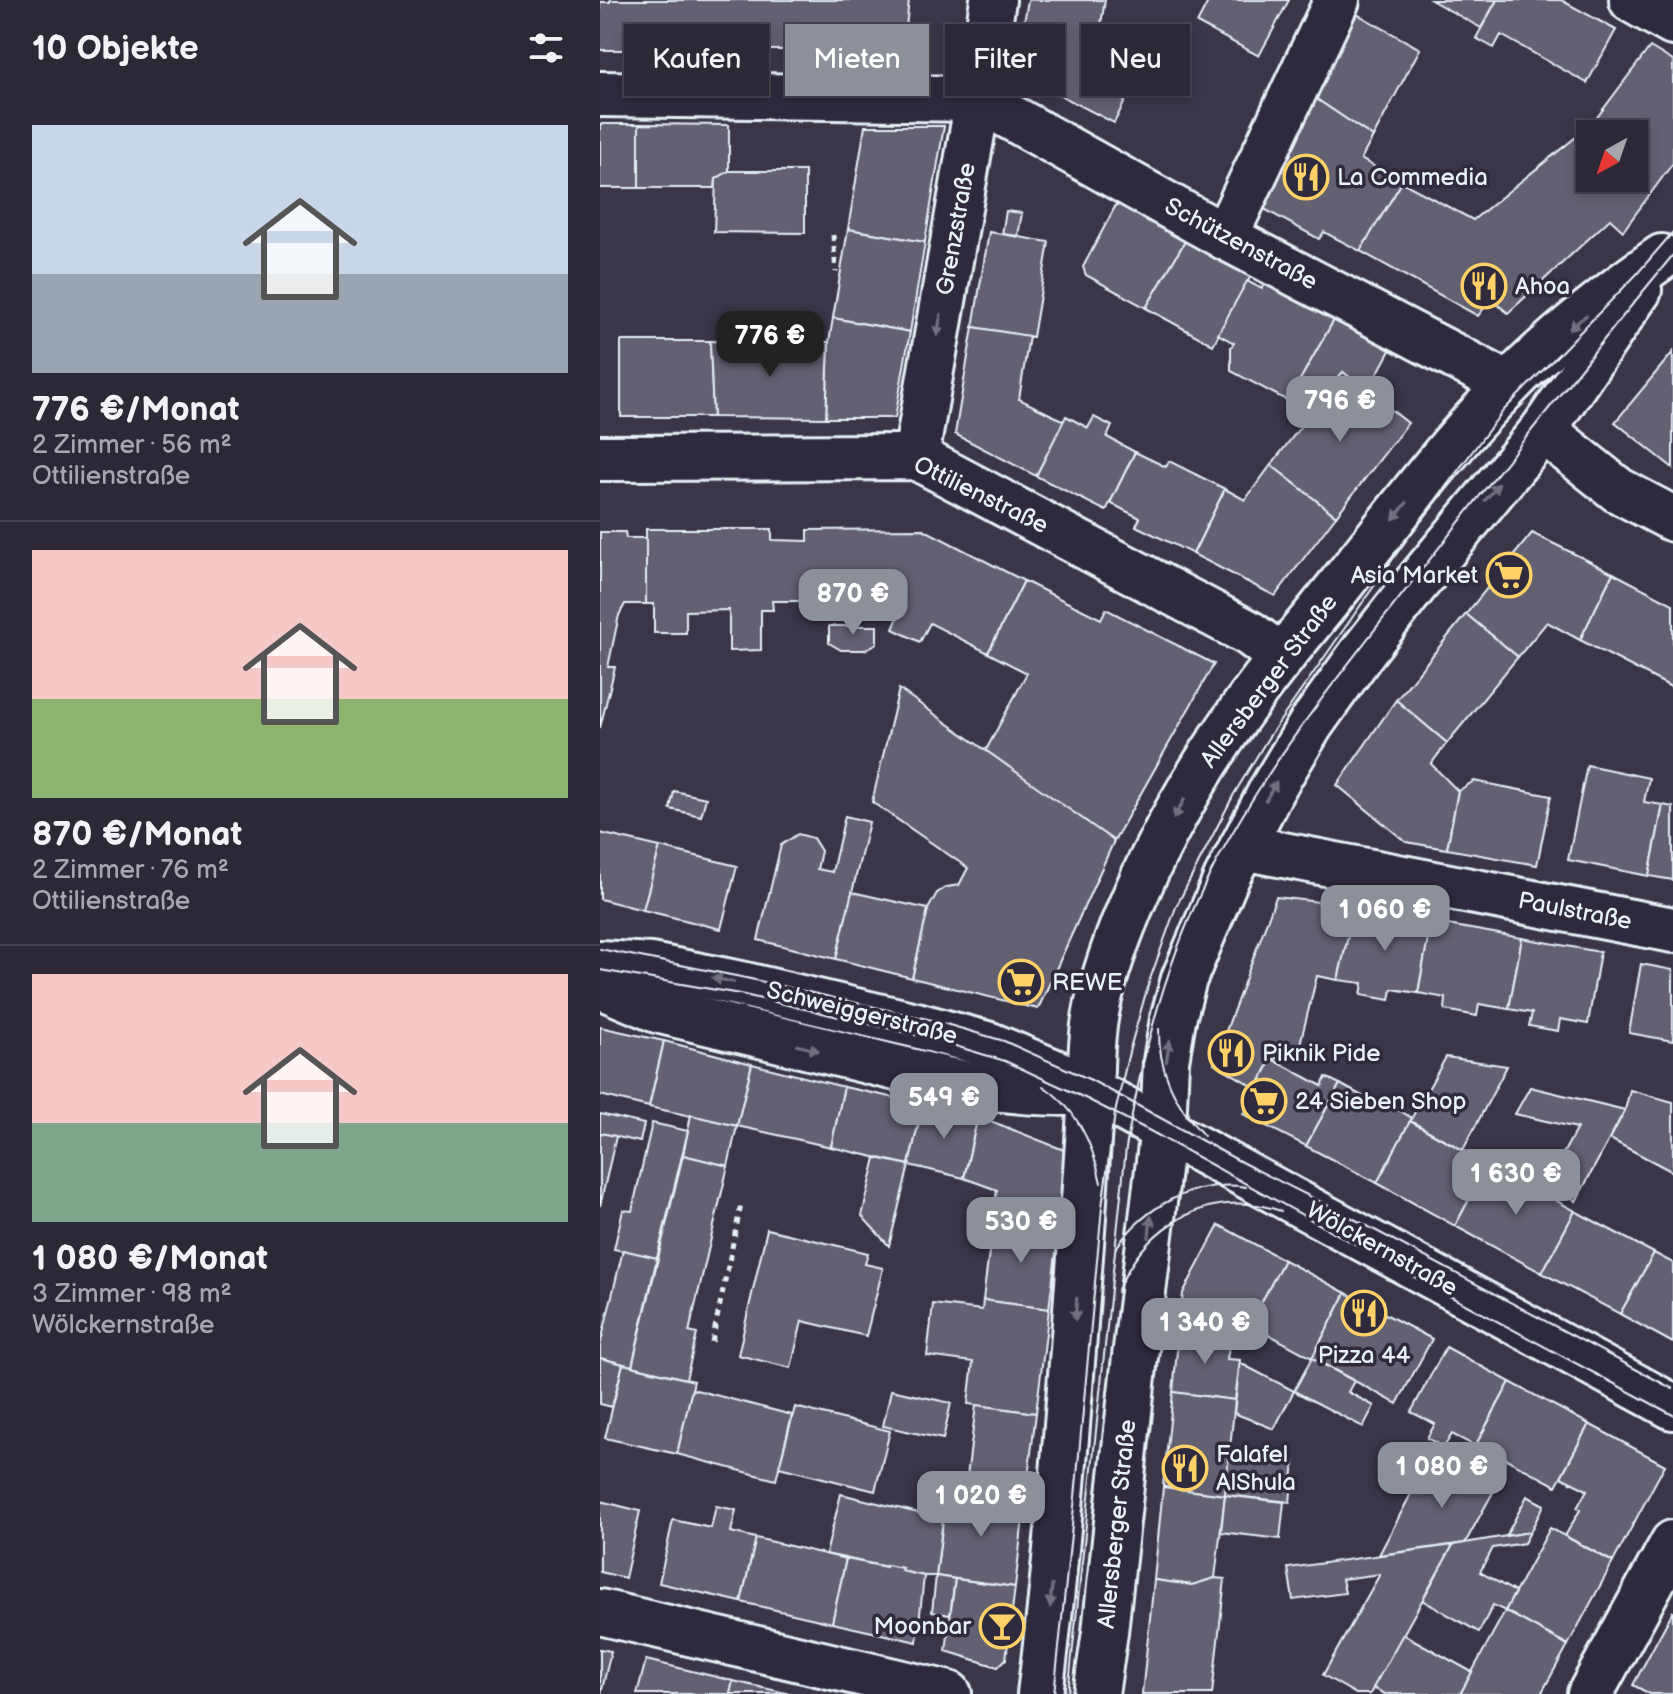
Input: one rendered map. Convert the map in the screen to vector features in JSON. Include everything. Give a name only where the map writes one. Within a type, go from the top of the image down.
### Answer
[{"type":"main road","name":"Grenzstraße","points":[[916,457],[993,0]]},
{"type":"main road","points":[[1225,237],[1337,0]]},
{"type":"main road","points":[[1632,0],[1673,23]]},
{"type":"main road","points":[[600,94],[978,99]]},
{"type":"main road","name":"Schützenstraße","points":[[978,99],[1225,237],[1494,377],[1505,388]]},
{"type":"main road","name":"Allersberger Straße","points":[[1040,1694],[1074,1346],[1093,1039],[1097,1006],[1109,964],[1131,906],[1163,838],[1197,778],[1243,709],[1442,459],[1505,388],[1565,332],[1667,250]]},
{"type":"main road","name":"Allersberger Straße","points":[[1096,1694],[1163,1129],[1166,1061],[1184,979],[1216,900],[1242,847],[1293,753],[1331,695],[1415,585],[1543,430],[1667,250]]},
{"type":"main road","points":[[1543,430],[1618,490],[1673,519]]},
{"type":"main road","name":"Ottilienstraße","points":[[600,458],[916,457],[1249,633],[1282,657]]},
{"type":"main road","name":"Paulstraße","points":[[1242,847],[1673,930]]},
{"type":"main road","name":"Schweiggerstraße","points":[[600,963],[651,966],[916,1025],[990,1045],[1048,1069],[1090,1092]]},
{"type":"main road","name":"Schweiggerstraße","points":[[600,986],[657,1010],[955,1082],[1056,1095],[1090,1092]]},
{"type":"main road","name":"Wölckernstraße","points":[[1090,1092],[1673,1407]]},
{"type":"main road","points":[[1590,1694],[1673,1543]]},
{"type":"main road","points":[[600,1612],[949,1694]]},
{"type":"path","points":[[833,235],[836,272]]},
{"type":"path","points":[[712,1342],[741,1205]]},
{"type":"building","points":[[909,0],[906,24],[785,24],[785,50],[769,50],[769,24],[624,24],[624,50],[600,50],[600,2]]},
{"type":"building","points":[[1028,0],[1105,0],[1101,24],[1081,24],[1081,96],[1128,96],[1114,123],[1062,96],[1065,96],[1065,24],[1024,24]]},
{"type":"building","points":[[1209,0],[1289,0],[1259,56],[1197,23]]},
{"type":"building","points":[[1431,0],[1497,0],[1481,28]]},
{"type":"building","points":[[1497,0],[1561,0],[1616,30],[1587,83],[1501,35],[1494,48],[1476,38]]},
{"type":"building","points":[[1357,14],[1420,49],[1373,137],[1312,96]]},
{"type":"building","points":[[1650,47],[1673,61],[1673,163],[1623,231],[1610,219],[1508,313],[1491,299],[1478,316],[1360,251],[1402,182],[1473,220],[1576,137],[1576,192],[1648,192],[1648,120],[1595,120]]},
{"type":"building","points":[[1312,96],[1373,137],[1361,159],[1402,182],[1360,251],[1324,232],[1319,239],[1255,204]]},
{"type":"building","points":[[600,124],[639,124],[639,188],[600,188]]},
{"type":"building","points":[[639,124],[729,125],[729,171],[716,179],[715,188],[639,188]]},
{"type":"building","points":[[865,126],[944,126],[925,242],[848,229]]},
{"type":"building","points":[[729,171],[805,171],[805,233],[714,232],[716,179]]},
{"type":"building","points":[[1125,204],[1187,238],[1146,308],[1086,275],[1083,267],[1116,205]]},
{"type":"building","points":[[1006,211],[1022,213],[1018,236],[1002,234]]},
{"type":"building","points":[[848,229],[925,242],[910,332],[833,318]]},
{"type":"building","points":[[989,232],[1049,242],[1033,337],[973,327]]},
{"type":"building","points":[[1187,238],[1252,274],[1213,345],[1146,308]]},
{"type":"building","points":[[1269,277],[1338,313],[1288,401],[1231,371],[1231,347],[1234,343],[1218,334],[1247,281],[1262,289]]},
{"type":"building","points":[[1338,313],[1394,343],[1368,391],[1343,372],[1311,413],[1288,401]]},
{"type":"building","points":[[833,318],[910,332],[895,418],[826,418]]},
{"type":"building","points":[[973,327],[1029,336],[1019,399],[1064,421],[1036,476],[955,434]]},
{"type":"building","points":[[621,341],[710,341],[713,417],[621,417]]},
{"type":"building","points":[[710,341],[829,342],[826,418],[713,417]]},
{"type":"building","points":[[1673,352],[1673,468],[1615,422]]},
{"type":"building","points":[[1343,372],[1408,423],[1336,516],[1271,465]]},
{"type":"building","points":[[1066,416],[1088,428],[1094,417],[1112,426],[1107,437],[1135,452],[1106,511],[1036,476]]},
{"type":"building","points":[[1135,452],[1166,467],[1169,461],[1225,489],[1193,554],[1136,526],[1140,518],[1110,503]]},
{"type":"building","points":[[1271,465],[1336,516],[1275,596],[1193,554],[1225,489],[1245,500]]},
{"type":"building","points":[[646,529],[772,529],[772,540],[808,541],[808,530],[923,529],[1024,581],[988,653],[930,623],[920,642],[893,629],[899,615],[879,605],[834,605],[823,616],[809,601],[772,601],[773,610],[761,610],[761,650],[729,651],[729,610],[686,611],[686,633],[654,633],[654,604],[646,604]]},
{"type":"building","points":[[600,532],[625,532],[626,538],[646,538],[646,604],[625,604],[619,615],[608,667],[615,667],[600,728]]},
{"type":"building","points":[[1532,533],[1613,573],[1580,640],[1547,622],[1518,657],[1466,614]]},
{"type":"building","points":[[1613,573],[1673,604],[1673,688],[1580,640]]},
{"type":"building","points":[[1024,581],[1101,619],[1106,609],[1214,664],[1114,841],[985,752],[1027,673],[988,653]]},
{"type":"building","points":[[1466,614],[1518,657],[1447,743],[1396,700]]},
{"type":"building","points":[[829,626],[877,626],[877,643],[865,650],[841,650],[829,643]]},
{"type":"building","points":[[899,689],[1114,841],[1038,1009],[912,978],[928,909],[937,893],[959,885],[968,868],[872,802]]},
{"type":"building","points":[[1396,700],[1447,743],[1431,764],[1458,791],[1447,849],[1406,842],[1337,785]]},
{"type":"building","points":[[1587,765],[1649,778],[1644,802],[1663,805],[1649,876],[1568,860]]},
{"type":"building","points":[[1474,781],[1551,796],[1537,865],[1447,849],[1458,791]]},
{"type":"building","points":[[674,791],[706,798],[701,816],[670,809]]},
{"type":"building","points":[[1663,805],[1673,807],[1673,880],[1649,876]]},
{"type":"building","points":[[845,816],[869,822],[836,959],[758,940],[781,845],[798,834],[813,838],[821,851],[817,869],[832,872]]},
{"type":"building","points":[[600,833],[660,847],[643,910],[600,899]]},
{"type":"building","points":[[660,847],[737,866],[721,929],[643,910]]},
{"type":"building","points":[[852,892],[928,909],[912,978],[836,959]]},
{"type":"building","points":[[1276,897],[1355,906],[1338,980],[1317,976],[1297,1056],[1272,1059],[1256,1088],[1214,1063]]},
{"type":"building","points":[[1355,906],[1431,922],[1418,993],[1392,989],[1390,1000],[1361,995],[1363,983],[1338,980]]},
{"type":"building","points":[[1431,922],[1522,938],[1509,1009],[1479,1004],[1477,1016],[1445,1010],[1446,998],[1418,993]]},
{"type":"building","points":[[1522,938],[1600,952],[1588,1024],[1560,1019],[1558,1031],[1529,1026],[1532,1013],[1509,1009]]},
{"type":"building","points":[[1641,964],[1673,970],[1673,1041],[1629,1033]]},
{"type":"building","points":[[600,1027],[664,1041],[649,1107],[600,1095]]},
{"type":"building","points":[[664,1041],[752,1064],[737,1126],[649,1107]]},
{"type":"building","points":[[1446,1057],[1507,1066],[1463,1150],[1410,1121]]},
{"type":"building","points":[[1272,1059],[1322,1086],[1326,1077],[1340,1084],[1306,1146],[1243,1114]]},
{"type":"building","points":[[752,1064],[844,1087],[831,1147],[737,1126]]},
{"type":"building","points":[[1340,1084],[1388,1110],[1390,1105],[1412,1118],[1377,1183],[1306,1146]]},
{"type":"building","points":[[844,1087],[923,1104],[909,1165],[831,1147]]},
{"type":"building","points":[[1530,1087],[1625,1110],[1576,1201],[1559,1190],[1553,1172],[1577,1128],[1515,1114]]},
{"type":"building","points":[[1630,1090],[1673,1102],[1673,1172],[1610,1139],[1625,1110]]},
{"type":"building","points":[[923,1104],[978,1116],[964,1178],[909,1165]]},
{"type":"building","points":[[600,1114],[644,1124],[640,1142],[600,1133]]},
{"type":"building","points":[[691,1115],[737,1126],[728,1166],[683,1155]]},
{"type":"building","points":[[978,1116],[1069,1152],[1059,1230],[993,1220],[997,1190],[964,1178]]},
{"type":"building","points":[[1410,1121],[1488,1164],[1455,1226],[1377,1183]]},
{"type":"building","points":[[652,1123],[688,1131],[657,1258],[614,1249],[623,1210],[632,1211]]},
{"type":"building","points":[[600,1133],[616,1136],[600,1206]]},
{"type":"building","points":[[683,1155],[728,1166],[689,1332],[697,1334],[686,1379],[632,1366]]},
{"type":"building","points":[[876,1158],[909,1165],[889,1246],[862,1216]]},
{"type":"building","points":[[1488,1164],[1532,1187],[1537,1177],[1553,1186],[1548,1196],[1575,1211],[1542,1273],[1455,1226]]},
{"type":"building","points":[[1575,1211],[1654,1253],[1620,1314],[1542,1273]]},
{"type":"building","points":[[993,1220],[1059,1230],[1049,1309],[983,1300]]},
{"type":"building","points":[[1219,1225],[1284,1260],[1250,1324],[1232,1322],[1231,1335],[1179,1330],[1183,1293]]},
{"type":"building","points":[[767,1229],[868,1253],[865,1264],[883,1268],[866,1336],[802,1321],[791,1368],[738,1355]]},
{"type":"building","points":[[623,1250],[657,1258],[632,1366],[600,1358],[600,1346]]},
{"type":"building","points":[[1654,1253],[1673,1263],[1673,1343],[1620,1314]]},
{"type":"building","points":[[1284,1260],[1346,1293],[1312,1358],[1250,1324]]},
{"type":"building","points":[[1346,1293],[1432,1339],[1397,1404],[1312,1358]]},
{"type":"building","points":[[983,1300],[1049,1309],[1036,1413],[968,1404],[973,1362],[927,1356],[933,1304],[982,1310]]},
{"type":"building","points":[[1179,1330],[1231,1335],[1227,1359],[1240,1360],[1235,1400],[1173,1392]]},
{"type":"building","points":[[1446,1347],[1510,1382],[1475,1446],[1452,1434],[1444,1447],[1427,1438],[1435,1424],[1411,1412]]},
{"type":"building","points":[[600,1358],[623,1364],[612,1407],[600,1404]]},
{"type":"building","points":[[1312,1358],[1354,1381],[1348,1392],[1374,1406],[1363,1427],[1294,1391]]},
{"type":"building","points":[[1240,1363],[1294,1391],[1274,1429],[1234,1413]]},
{"type":"building","points":[[623,1364],[694,1381],[677,1454],[605,1438]]},
{"type":"building","points":[[1510,1382],[1589,1424],[1556,1486],[1477,1443]]},
{"type":"building","points":[[692,1389],[792,1415],[776,1480],[677,1454]]},
{"type":"building","points":[[891,1390],[951,1403],[943,1439],[883,1426]]},
{"type":"building","points":[[1173,1392],[1235,1400],[1225,1495],[1163,1487]]},
{"type":"building","points":[[976,1405],[1036,1413],[1025,1501],[965,1493]]},
{"type":"building","points":[[795,1407],[890,1431],[875,1491],[779,1467]]},
{"type":"building","points":[[1589,1424],[1665,1465],[1613,1562],[1565,1536],[1587,1490],[1561,1477]]},
{"type":"building","points":[[1229,1454],[1294,1461],[1290,1502],[1225,1495]]},
{"type":"building","points":[[1474,1460],[1502,1476],[1465,1543],[1379,1555],[1426,1465],[1460,1484]]},
{"type":"building","points":[[1163,1487],[1225,1495],[1215,1578],[1192,1585],[1154,1580]]},
{"type":"building","points":[[947,1490],[1025,1501],[1015,1587],[936,1576]]},
{"type":"building","points":[[841,1494],[943,1519],[936,1576],[826,1554]]},
{"type":"building","points":[[1225,1495],[1284,1502],[1280,1539],[1221,1532]]},
{"type":"building","points":[[1527,1496],[1544,1505],[1530,1532],[1506,1536]]},
{"type":"building","points":[[600,1501],[640,1511],[625,1578],[600,1572]]},
{"type":"building","points":[[716,1506],[736,1510],[731,1532],[756,1538],[741,1602],[659,1583],[673,1520],[711,1528]]},
{"type":"building","points":[[1550,1528],[1613,1562],[1568,1645],[1505,1611]]},
{"type":"building","points":[[1530,1532],[1524,1543],[1493,1548],[1480,1572],[1515,1592],[1505,1611],[1493,1605],[1479,1632],[1422,1600],[1453,1545]]},
{"type":"building","points":[[756,1538],[846,1559],[832,1623],[741,1602]]},
{"type":"building","points":[[1453,1545],[1370,1694],[1356,1694],[1323,1675],[1380,1574],[1342,1579],[1345,1593],[1293,1600],[1288,1568]]},
{"type":"building","points":[[846,1559],[902,1568],[901,1571],[924,1576],[917,1642],[832,1623]]},
{"type":"building","points":[[936,1576],[955,1579],[950,1615],[932,1612]]},
{"type":"building","points":[[1215,1578],[1225,1579],[1212,1694],[1142,1694],[1154,1580],[1192,1585]]},
{"type":"building","points":[[955,1579],[1015,1587],[1006,1659],[998,1667],[946,1651]]},
{"type":"building","points":[[1505,1611],[1568,1645],[1541,1694],[1460,1694]]},
{"type":"building","points":[[1673,1611],[1673,1694],[1650,1694],[1633,1685]]},
{"type":"building","points":[[1403,1634],[1472,1672],[1460,1694],[1385,1694],[1373,1688]]},
{"type":"building","points":[[600,1649],[611,1651],[601,1694],[600,1694]]},
{"type":"building","points":[[646,1660],[733,1681],[730,1694],[637,1694]]},
{"type":"building","points":[[733,1681],[790,1694],[730,1694]]},
{"type":"tram line","points":[[1054,1694],[1102,1207],[1115,1113],[1149,982],[1176,907],[1234,794],[1268,738],[1416,526],[1503,411],[1636,275],[1673,232]]},
{"type":"tram line","points":[[1068,1694],[1126,1148],[1139,1080],[1157,1012],[1192,913],[1229,839],[1308,717],[1518,447],[1673,255]]},
{"type":"tram line","points":[[600,949],[932,1020],[1004,1041],[1091,1080],[1673,1389]]},
{"type":"tram line","points":[[600,970],[740,994],[929,1038],[1005,1061],[1152,1132],[1673,1415]]},
{"type":"tram line","points":[[1159,1029],[1159,1044],[1170,1087],[1204,1136]]},
{"type":"tram line","points":[[1043,1086],[1065,1105],[1082,1128],[1101,1183]]},
{"type":"tram line","points":[[1116,1248],[1141,1220],[1173,1199],[1208,1187],[1246,1187]]},
{"type":"tram line","points":[[1117,1292],[1129,1268],[1145,1247],[1162,1230],[1182,1217],[1205,1208],[1229,1204],[1281,1211]]},
{"type":"place","name":"La Commedia","points":[[1306,177]]},
{"type":"place","name":"Ahoa","points":[[1484,286]]},
{"type":"place","name":"Asia Market","points":[[1509,575]]},
{"type":"place","name":"REWE","points":[[1021,982]]},
{"type":"place","name":"Piknik Pide","points":[[1231,1053]]},
{"type":"place","name":"24 Sieben Shop","points":[[1264,1101]]},
{"type":"place","name":"Pizza 44","points":[[1364,1313]]},
{"type":"place","name":"Falafel AlShula","points":[[1185,1468]]},
{"type":"place","name":"Moonbar","points":[[1002,1626]]}]
